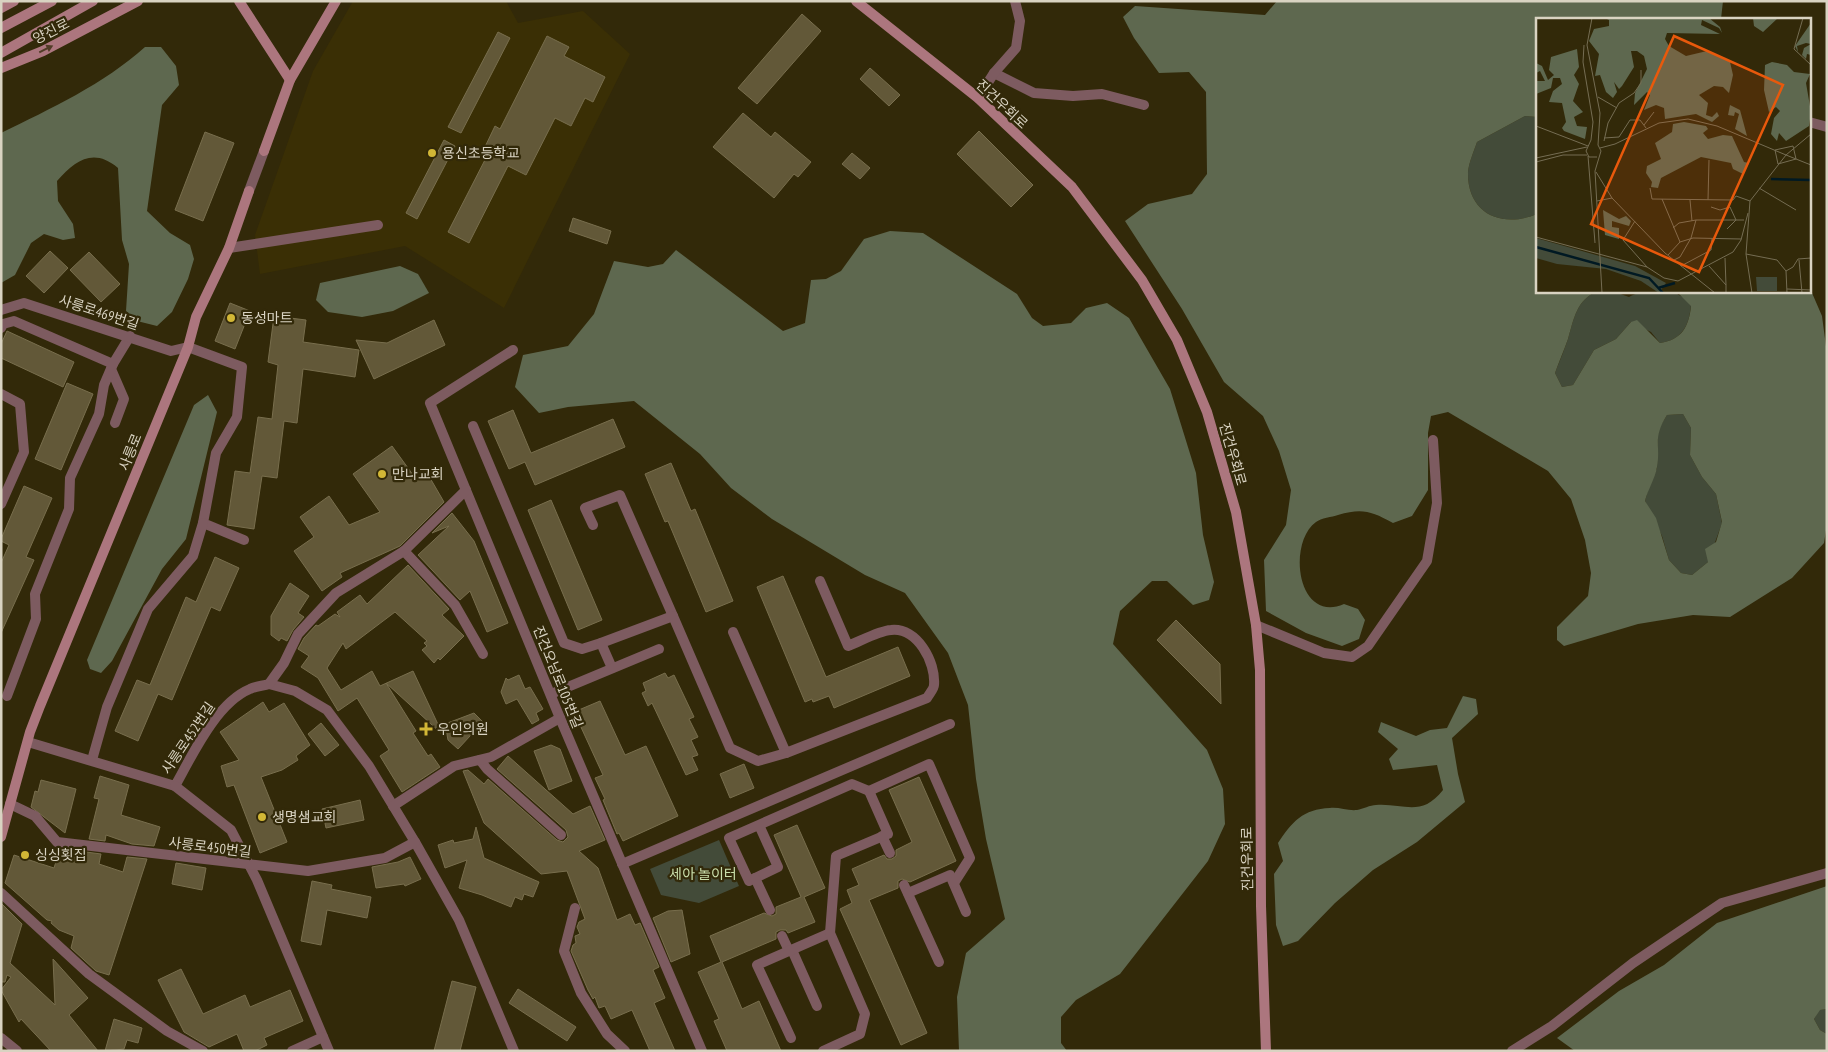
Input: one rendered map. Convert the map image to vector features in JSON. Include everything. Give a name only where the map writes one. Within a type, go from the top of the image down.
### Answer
[{"type":"street","points":[[1,8],[14,1]]},
{"type":"street","points":[[1,28],[52,1]]},
{"type":"street","points":[[1,53],[93,1]]},
{"type":"street","name":"양진로","points":[[1,68],[43,51],[138,1]]},
{"type":"street","points":[[239,1],[290,80]]},
{"type":"street","name":"사릉로","points":[[1,837],[40,706],[188,346],[196,317],[229,248],[290,80],[309,44],[336,1]]},
{"type":"street","name":"진건우회로","points":[[856,1],[978,98],[1072,187],[1142,280],[1177,340],[1206,412],[1236,512],[1256,625],[1260,670],[1261,906],[1266,1051]]},
{"type":"street","points":[[978,98],[994,73],[1016,48],[1020,21],[1015,1]]},
{"type":"street","points":[[994,73],[1034,93],[1073,96],[1102,94],[1144,105]]},
{"type":"street","points":[[1810,122],[1827,127]]},
{"type":"street","points":[[229,248],[378,225]]},
{"type":"street","name":"사릉로469번길","points":[[1,310],[24,303],[130,336],[171,351],[188,346]]},
{"type":"street","points":[[1,328],[3,324],[14,321],[112,367],[124,399],[115,423]]},
{"type":"street","points":[[7,696],[36,619],[35,594],[69,509],[70,478],[99,414],[104,385],[130,336]]},
{"type":"street","points":[[92,760],[107,708],[148,609],[193,556],[203,523],[216,453],[237,417],[242,367],[188,346]]},
{"type":"street","name":"진건오남로105번길","points":[[513,350],[430,403],[560,718],[702,1051]]},
{"type":"street","points":[[1,394],[20,404],[24,452],[1,504]]},
{"type":"street","points":[[472,426],[564,643],[582,649],[673,616]]},
{"type":"street","points":[[1256,625],[1324,653],[1352,657],[1368,646],[1427,561],[1437,503],[1433,440]]},
{"type":"street","points":[[466,490],[404,551],[336,593],[298,634],[284,663],[269,684],[295,690],[327,710],[369,766],[416,842],[459,920],[514,1051]]},
{"type":"street","points":[[593,525],[585,508],[620,495],[730,748],[758,761],[786,753],[927,698],[934,686],[931,666],[923,646],[905,631],[891,630],[848,646],[820,581]]},
{"type":"street","points":[[203,523],[244,540]]},
{"type":"street","points":[[404,551],[455,605],[483,654]]},
{"type":"street","points":[[733,632],[786,753]]},
{"type":"street","points":[[601,643],[612,668]]},
{"type":"street","points":[[551,694],[659,649]]},
{"type":"street","name":"사릉로452번길","points":[[28,742],[175,786],[207,730],[228,704],[249,689],[269,684]]},
{"type":"street","points":[[393,806],[454,766],[491,757],[560,718]]},
{"type":"street","points":[[622,864],[950,724]]},
{"type":"street","points":[[480,760],[487,769],[561,836]]},
{"type":"street","points":[[869,791],[929,764],[970,858],[954,883]]},
{"type":"street","points":[[760,825],[778,867],[749,881],[729,838],[852,784],[869,791],[888,834],[836,856],[830,934],[865,1014],[860,1034],[822,1051]]},
{"type":"street","points":[[175,786],[231,830],[250,866],[329,1051]]},
{"type":"street","name":"사릉로450번길","points":[[10,804],[34,816],[57,842],[250,866],[308,871],[385,858],[416,842]]},
{"type":"street","points":[[882,836],[890,853]]},
{"type":"street","points":[[1512,1051],[1552,1026],[1633,963],[1722,903],[1827,873]]},
{"type":"street","points":[[939,962],[906,889],[950,875],[966,912]]},
{"type":"street","points":[[755,878],[770,910]]},
{"type":"street","points":[[1,893],[89,974],[167,1031],[203,1051]]},
{"type":"street","points":[[575,908],[564,951],[581,993],[607,1034],[624,1051]]},
{"type":"street","points":[[791,1038],[758,965],[830,934]]},
{"type":"street","points":[[782,936],[817,1006]]},
{"type":"street","points":[[292,1051],[323,1036]]},
{"type":"street","points":[[1,1038],[17,1051]]},
{"type":"shaded area","name":"용신초등학교","points":[[353,1],[506,1],[518,23],[583,11],[630,54],[504,308],[405,246],[260,274],[255,235],[313,71]]},
{"type":"green space","points":[[1277,1],[1723,1],[1721,18],[1536,18],[1536,117],[1525,116],[1477,142],[1470,160],[1468,172],[1469,186],[1473,198],[1489,214],[1511,220],[1536,214],[1536,292],[1596,292],[1585,299],[1574,317],[1555,373],[1562,387],[1573,385],[1594,350],[1616,339],[1631,322],[1637,320],[1660,343],[1674,339],[1679,335],[1686,326],[1691,306],[1679,294],[1668,292],[1810,292],[1810,288],[1822,316],[1827,354],[1827,524],[1824,543],[1792,578],[1730,617],[1693,615],[1638,624],[1564,646],[1557,640],[1557,627],[1588,596],[1591,573],[1585,540],[1571,499],[1548,471],[1448,412],[1431,416],[1428,433],[1428,490],[1412,516],[1393,523],[1372,513],[1360,511],[1346,513],[1318,521],[1307,532],[1302,546],[1300,562],[1302,578],[1307,592],[1316,603],[1328,607],[1344,604],[1358,609],[1365,620],[1359,639],[1342,646],[1306,633],[1266,611],[1264,560],[1286,525],[1291,490],[1279,451],[1263,416],[1224,382],[1182,309],[1125,221],[1148,204],[1192,194],[1207,174],[1206,92],[1189,72],[1159,73],[1134,38],[1123,17],[1135,6],[1265,15]],"holes":[[[1683,414],[1691,428],[1690,455],[1702,477],[1716,494],[1722,522],[1716,542],[1705,549],[1708,562],[1692,575],[1681,573],[1669,560],[1656,518],[1645,501],[1657,467],[1658,436],[1667,415]]]},
{"type":"green space","points":[[145,47],[161,47],[176,66],[179,85],[162,105],[147,211],[170,233],[190,245],[194,259],[188,279],[172,312],[157,326],[137,321],[126,311],[129,264],[122,240],[118,168],[100,158],[85,159],[71,168],[57,181],[58,201],[73,224],[75,238],[63,240],[44,234],[31,243],[15,275],[1,283],[1,133],[94,84],[112,73]]},
{"type":"green space","points":[[1525,116],[1536,117],[1536,214],[1511,220],[1489,214],[1480,207],[1473,198],[1469,186],[1468,172],[1477,142]]},
{"type":"green space","points":[[890,231],[923,233],[1017,294],[1032,318],[1043,326],[1071,323],[1086,308],[1107,303],[1129,318],[1170,389],[1196,473],[1203,535],[1214,582],[1209,600],[1193,605],[1167,581],[1152,581],[1120,611],[1113,644],[1207,750],[1223,789],[1225,824],[1208,861],[1120,974],[1076,1000],[1061,1017],[1061,1043],[1067,1051],[959,1051],[957,997],[966,953],[1005,919],[986,839],[976,779],[968,705],[948,653],[905,593],[865,575],[772,519],[731,488],[700,454],[634,401],[568,407],[539,413],[515,387],[523,355],[568,346],[594,314],[614,261],[648,267],[663,264],[676,250],[783,331],[805,323],[811,280],[826,279],[841,271],[864,239]]},
{"type":"green space","points":[[400,266],[418,274],[429,293],[393,311],[362,317],[328,312],[316,300],[320,283]]},
{"type":"green space","points":[[1596,292],[1615,292],[1629,297],[1645,292],[1670,292],[1683,297],[1691,305],[1683,331],[1674,339],[1660,343],[1651,332],[1631,322],[1616,339],[1594,350],[1573,385],[1562,387],[1555,373],[1574,317],[1580,305]]},
{"type":"green space","points":[[208,395],[217,412],[186,539],[162,569],[112,661],[101,673],[90,669],[87,660],[194,405]]},
{"type":"green space","points":[[1683,414],[1691,428],[1690,455],[1702,477],[1716,494],[1722,523],[1708,562],[1692,575],[1681,573],[1669,560],[1662,536],[1645,501],[1657,468],[1658,430],[1667,415]]},
{"type":"green space","points":[[1463,696],[1476,699],[1478,714],[1452,738],[1465,802],[1417,842],[1373,870],[1335,903],[1298,941],[1283,946],[1276,925],[1274,874],[1283,861],[1278,843],[1283,836],[1293,823],[1312,811],[1333,808],[1357,810],[1376,805],[1420,807],[1435,799],[1443,790],[1437,765],[1393,770],[1389,759],[1398,749],[1378,732],[1381,722],[1416,736],[1430,730],[1447,728]]},
{"type":"green space","name":"세아 놀이터","points":[[719,840],[739,886],[699,903],[661,895],[650,869]]},
{"type":"green space","points":[[1827,886],[1827,1009],[1820,1010],[1814,1019],[1820,1030],[1827,1034],[1827,1051],[1575,1051],[1557,1038],[1619,991],[1664,965],[1717,923]]},
{"type":"green space","points":[[1827,1009],[1827,1034],[1820,1030],[1814,1019],[1819,1010]]},
{"type":"building","points":[[802,14],[821,31],[757,104],[738,88]]},
{"type":"building","points":[[498,32],[510,38],[461,133],[448,127]]},
{"type":"building","points":[[547,36],[569,47],[564,56],[605,77],[593,102],[585,98],[571,126],[555,118],[526,175],[508,166],[469,243],[448,232],[488,154],[483,151],[495,126],[500,129]]},
{"type":"building","points":[[870,68],[900,95],[889,106],[860,79]]},
{"type":"building","points":[[743,113],[771,137],[775,132],[811,162],[798,177],[794,174],[774,198],[713,147]]},
{"type":"building","points":[[979,131],[1033,185],[1011,207],[957,154]]},
{"type":"building","points":[[205,132],[234,143],[203,221],[175,210]]},
{"type":"building","points":[[444,140],[455,146],[417,219],[406,213]]},
{"type":"building","points":[[852,153],[870,168],[860,179],[842,164]]},
{"type":"building","points":[[573,218],[611,231],[607,244],[569,231]]},
{"type":"building","points":[[50,251],[68,268],[44,293],[26,276]]},
{"type":"building","points":[[89,252],[120,284],[101,302],[70,270]]},
{"type":"building","points":[[230,303],[250,311],[235,349],[215,341]]},
{"type":"building","points":[[274,316],[306,320],[303,342],[359,350],[355,377],[303,369],[297,423],[284,421],[277,478],[262,476],[254,529],[227,525],[235,471],[250,473],[258,417],[272,419],[278,365],[268,362]]},
{"type":"building","points":[[434,320],[445,345],[374,379],[356,340],[387,343]]},
{"type":"building","points":[[7,331],[74,362],[63,387],[1,358],[1,344]]},
{"type":"building","points":[[67,383],[93,394],[61,470],[35,459]]},
{"type":"building","points":[[513,410],[531,453],[613,419],[625,447],[535,485],[525,462],[509,469],[488,421]]},
{"type":"building","points":[[392,446],[416,479],[426,471],[444,502],[400,546],[340,573],[342,577],[322,591],[294,551],[314,537],[300,517],[329,496],[349,525],[380,512],[353,474]]},
{"type":"building","points":[[671,463],[691,511],[695,509],[733,601],[706,612],[668,521],[665,522],[645,474]]},
{"type":"building","points":[[24,486],[52,498],[26,557],[34,560],[1,633],[1,563],[9,545],[1,541],[1,539]]},
{"type":"building","points":[[551,500],[602,620],[578,630],[528,510]]},
{"type":"building","points":[[452,513],[474,541],[508,623],[487,632],[470,591],[460,600],[418,555],[449,526],[432,533]]},
{"type":"building","points":[[215,557],[239,568],[220,611],[211,607],[172,700],[158,694],[138,741],[115,731],[137,680],[150,685],[186,597],[196,602]]},
{"type":"building","points":[[408,565],[449,609],[442,615],[464,636],[440,660],[438,658],[434,663],[422,650],[427,646],[424,643],[427,641],[395,612],[346,649],[343,643],[327,668],[341,690],[372,671],[380,686],[386,683],[416,731],[413,733],[428,756],[431,754],[440,767],[402,792],[380,756],[389,750],[357,698],[338,711],[318,678],[301,667],[309,656],[298,649],[304,638],[316,625],[318,626],[335,614],[340,617],[337,612],[360,595],[367,604]]},
{"type":"building","points":[[783,576],[826,677],[898,647],[910,676],[834,708],[829,696],[813,702],[812,699],[805,702],[757,587]]},
{"type":"building","points":[[290,583],[309,596],[298,613],[304,617],[287,641],[281,638],[279,641],[271,635],[271,616]]},
{"type":"building","points":[[1176,620],[1220,664],[1221,704],[1157,640]]},
{"type":"building","points":[[413,671],[443,735],[386,683]]},
{"type":"building","points":[[665,673],[668,678],[674,675],[694,717],[689,719],[698,737],[691,740],[698,755],[692,757],[698,770],[686,775],[652,703],[648,706],[642,693],[646,691],[643,683]]},
{"type":"building","points":[[519,675],[525,689],[530,687],[543,709],[536,713],[539,720],[532,724],[517,699],[506,704],[501,692],[506,678],[508,680]]},
{"type":"building","points":[[600,701],[625,755],[646,746],[678,816],[623,841],[619,833],[617,834],[603,800],[605,799],[595,778],[603,775],[574,712]]},
{"type":"building","points":[[263,702],[269,712],[284,703],[310,745],[296,756],[298,760],[282,770],[261,777],[287,842],[260,853],[234,785],[227,787],[221,766],[239,760],[220,732]]},
{"type":"building","points":[[474,713],[483,722],[458,749],[448,740],[445,724]]},
{"type":"building","points":[[321,723],[339,745],[325,756],[308,734]]},
{"type":"building","points":[[551,745],[560,749],[572,781],[549,790],[534,751]]},
{"type":"building","points":[[508,756],[573,814],[590,806],[605,840],[579,851],[598,868],[617,920],[630,914],[635,925],[640,923],[659,967],[653,970],[665,998],[654,1003],[675,1051],[650,1051],[632,1010],[611,1019],[605,1006],[599,1008],[595,997],[593,999],[571,951],[576,943],[575,936],[580,934],[577,927],[579,922],[585,919],[567,871],[541,874],[484,823],[463,771],[468,770],[484,784],[488,779],[557,840],[563,842],[568,837],[566,830],[497,769]]},
{"type":"building","points":[[744,764],[754,788],[730,798],[720,774]]},
{"type":"building","points":[[100,776],[129,785],[121,815],[160,827],[154,846],[132,844],[106,835],[105,841],[89,839],[99,799],[94,798]]},
{"type":"building","points":[[919,777],[956,861],[910,882],[902,879],[898,881],[898,888],[869,900],[927,1033],[901,1045],[840,909],[852,903],[847,890],[859,885],[852,869],[884,855],[887,859],[892,859],[896,856],[896,850],[912,842],[889,790]]},
{"type":"building","points":[[41,780],[76,789],[65,833],[31,807],[35,791],[38,792]]},
{"type":"building","points":[[360,800],[364,820],[326,828],[322,809]]},
{"type":"building","points":[[797,825],[825,888],[804,897],[815,922],[788,933],[786,930],[780,930],[776,932],[776,939],[722,962],[742,1009],[759,1001],[781,1051],[727,1051],[714,1021],[719,1019],[698,972],[721,962],[710,936],[764,913],[772,916],[776,914],[776,907],[801,897],[774,835]]},
{"type":"building","points":[[476,827],[484,858],[539,882],[533,897],[524,894],[522,900],[515,897],[511,907],[459,888],[467,860],[445,868],[438,845],[453,840],[454,843],[473,839]]},
{"type":"building","points":[[60,849],[84,857],[86,852],[101,854],[99,864],[123,872],[127,857],[147,859],[109,975],[96,971],[71,948],[74,936],[59,930],[51,923],[52,921],[47,920],[5,883],[14,855],[54,868]]},
{"type":"building","points":[[410,857],[421,879],[405,886],[404,884],[376,888],[372,867],[398,862]]},
{"type":"building","points":[[176,863],[206,868],[202,890],[172,884]]},
{"type":"building","points":[[312,881],[332,885],[331,889],[371,897],[367,918],[327,910],[321,945],[301,941]]},
{"type":"building","points":[[1,903],[22,924],[10,963],[55,1005],[53,959],[88,998],[69,1015],[98,1051],[51,1051],[21,1019],[19,1022],[1,990],[11,977],[7,975],[5,982],[1,982]]},
{"type":"building","points":[[682,910],[690,954],[671,962],[653,918],[668,911]]},
{"type":"building","points":[[181,969],[203,1014],[245,995],[250,1007],[290,990],[303,1021],[264,1038],[267,1045],[255,1051],[244,1051],[237,1034],[209,1047],[184,1032],[158,980]]},
{"type":"building","points":[[452,981],[476,987],[460,1051],[434,1051]]},
{"type":"building","points":[[518,989],[576,1027],[567,1041],[509,1003]]},
{"type":"building","points":[[114,1019],[142,1028],[138,1043],[127,1040],[124,1049],[105,1051]]},
{"type":"place","name":"용신초등학교","points":[[432,153]]},
{"type":"place","name":"동성마트","points":[[231,318]]},
{"type":"place","name":"만나교회","points":[[382,474]]},
{"type":"place","name":"우인의원","points":[[426,729]]},
{"type":"place","name":"생명샘교회","points":[[262,817]]},
{"type":"place","name":"싱싱횟집","points":[[25,855]]}]
